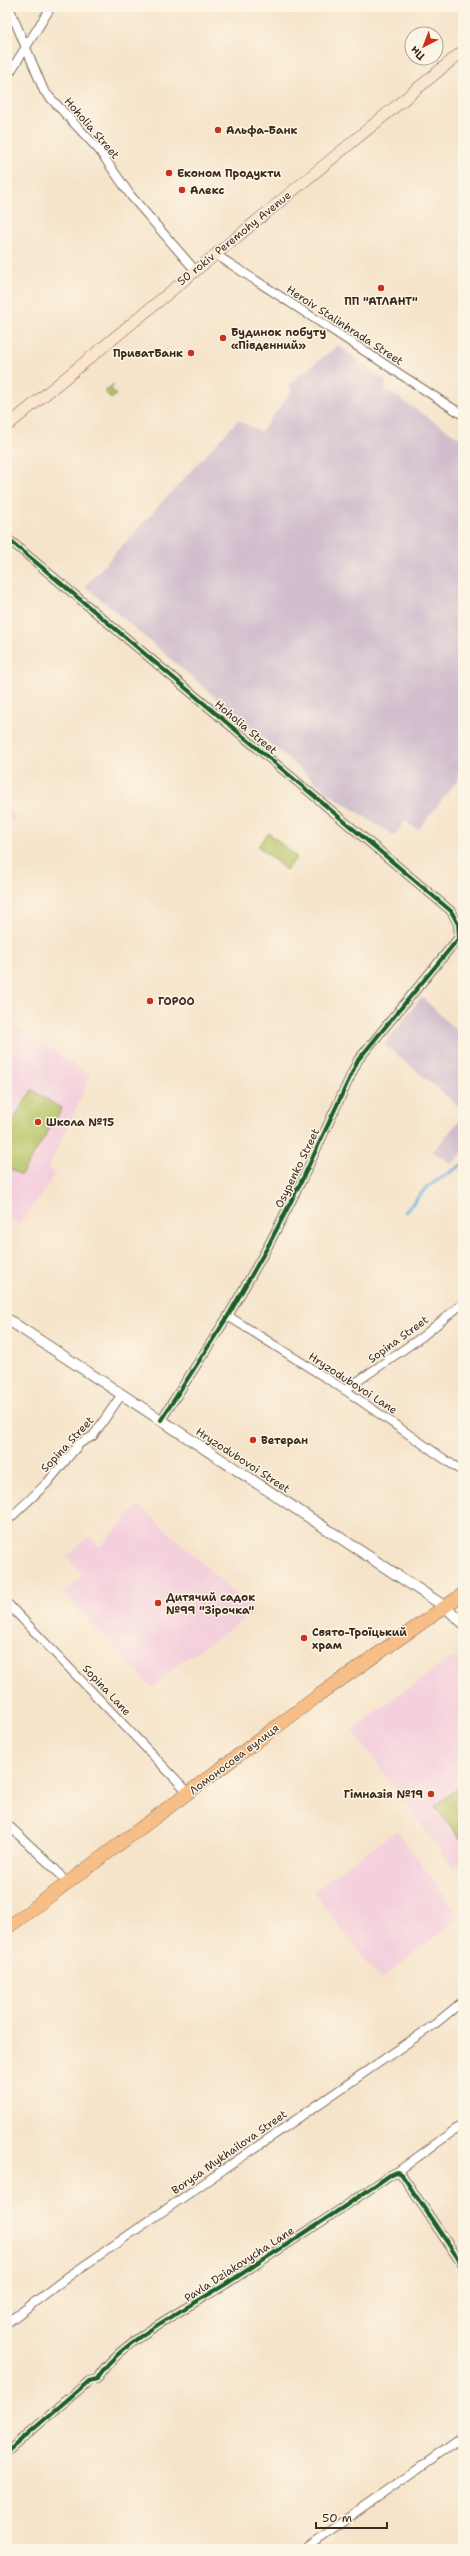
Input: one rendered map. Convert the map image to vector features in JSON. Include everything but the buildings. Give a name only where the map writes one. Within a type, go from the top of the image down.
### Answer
[{"type":"highway","name":"Ломоносова вулиця","points":[[7,1928],[444,1606],[463,1594]]},
{"type":"main road","name":"50 rokiv Peremohy Avenue","points":[[7,426],[463,51]]},
{"type":"street","name":"Hoholia Street","points":[[9,7],[44,91],[99,150],[131,196],[195,270]]},
{"type":"street","points":[[7,77],[51,7]]},
{"type":"street","name":"Heroiv Stalinhrada Street","points":[[215,254],[463,415]]},
{"type":"street","name":"Hoholia Street","points":[[7,538],[451,911],[458,924],[461,936]]},
{"type":"street","name":"Osypenko Street","points":[[161,1420],[228,1316],[295,1194],[358,1060],[461,936]]},
{"type":"street","name":"Sopina Street","points":[[345,1390],[423,1336],[463,1303]]},
{"type":"street","name":"Hryzodubovoi Lane","points":[[228,1316],[345,1390],[463,1472]]},
{"type":"street","name":"Hryzodubovoi Street","points":[[7,1319],[444,1606],[463,1623]]},
{"type":"street","name":"Sopina Street","points":[[7,1521],[47,1483],[80,1443],[93,1436],[122,1394]]},
{"type":"street","name":"Sopina Lane","points":[[7,1603],[189,1793]]},
{"type":"street","points":[[7,1824],[56,1870],[67,1884]]},
{"type":"street","name":"Borysa Mykhailova Street","points":[[7,2323],[69,2276],[435,2024],[463,2001]]},
{"type":"street","name":"Pavla Dziakovycha Lane","points":[[7,2452],[89,2381],[97,2379],[101,2371],[136,2341],[397,2172],[463,2124]]},
{"type":"street","points":[[397,2172],[402,2175],[463,2266]]},
{"type":"street","points":[[305,2549],[463,2436]]},
{"type":"shaded area","points":[[338,345],[385,381],[386,390],[463,440],[463,756],[458,780],[418,830],[405,821],[394,836],[328,793],[85,586],[238,420],[261,432],[292,391],[288,385]]},
{"type":"shaded area","points":[[7,805],[15,818],[7,825]]},
{"type":"shaded area","points":[[422,997],[463,1037],[463,1110],[384,1044]]},
{"type":"shaded area","name":"Школа №15","points":[[7,1020],[91,1076],[48,1168],[55,1174],[19,1225],[7,1217]]},
{"type":"shaded area","points":[[463,1116],[463,1152],[452,1164],[433,1152]]},
{"type":"shaded area","name":"Дитячий садок №99 \"Зірочка\"","points":[[139,1505],[255,1612],[174,1667],[153,1688],[63,1593],[82,1575],[67,1557],[89,1536],[100,1547]]},
{"type":"shaded area","name":"Гімназія №19","points":[[452,1657],[463,1661],[463,1860],[452,1867],[352,1729]]},
{"type":"shaded area","points":[[397,1830],[460,1917],[380,1980],[313,1891]]},
{"type":"green space","points":[[114,384],[111,389],[116,395],[111,399],[105,391]]},
{"type":"green space","points":[[269,833],[297,857],[286,870],[258,846]]},
{"type":"green space","points":[[32,1090],[62,1109],[21,1175],[7,1167],[7,1130]]},
{"type":"green space","points":[[463,1784],[463,1838],[461,1840],[435,1806]]},
{"type":"waterway","points":[[405,1212],[427,1187],[463,1164]]},
{"type":"cycle path","points":[[7,538],[451,911],[458,924],[459,938]]},
{"type":"cycle path","points":[[161,1420],[228,1316],[267,1248],[302,1180],[358,1060],[463,933]]},
{"type":"cycle path","points":[[7,2452],[89,2381],[97,2379],[107,2365],[137,2339],[174,2314],[226,2284],[329,2217],[390,2175],[397,2172],[402,2175],[463,2266]]},
{"type":"place","name":"Альфа-Банк","points":[[218,130]]},
{"type":"place","name":"Економ Продукти","points":[[169,173]]},
{"type":"place","name":"Алекс","points":[[182,190]]},
{"type":"place","name":"ПП \"АТЛАНТ\"","points":[[381,288]]},
{"type":"place","name":"Будинок побуту «Південний»","points":[[223,338]]},
{"type":"place","name":"ПриватБанк","points":[[191,353]]},
{"type":"place","name":"ГОРОО","points":[[150,1001]]},
{"type":"place","name":"Школа №15","points":[[38,1122]]},
{"type":"place","name":"Ветеран","points":[[253,1440]]},
{"type":"place","name":"Дитячий садок №99 \"Зірочка\"","points":[[158,1603]]},
{"type":"place","name":"Свято-Троїцький храм","points":[[304,1638]]},
{"type":"place","name":"Гімназія №19","points":[[431,1794]]}]
